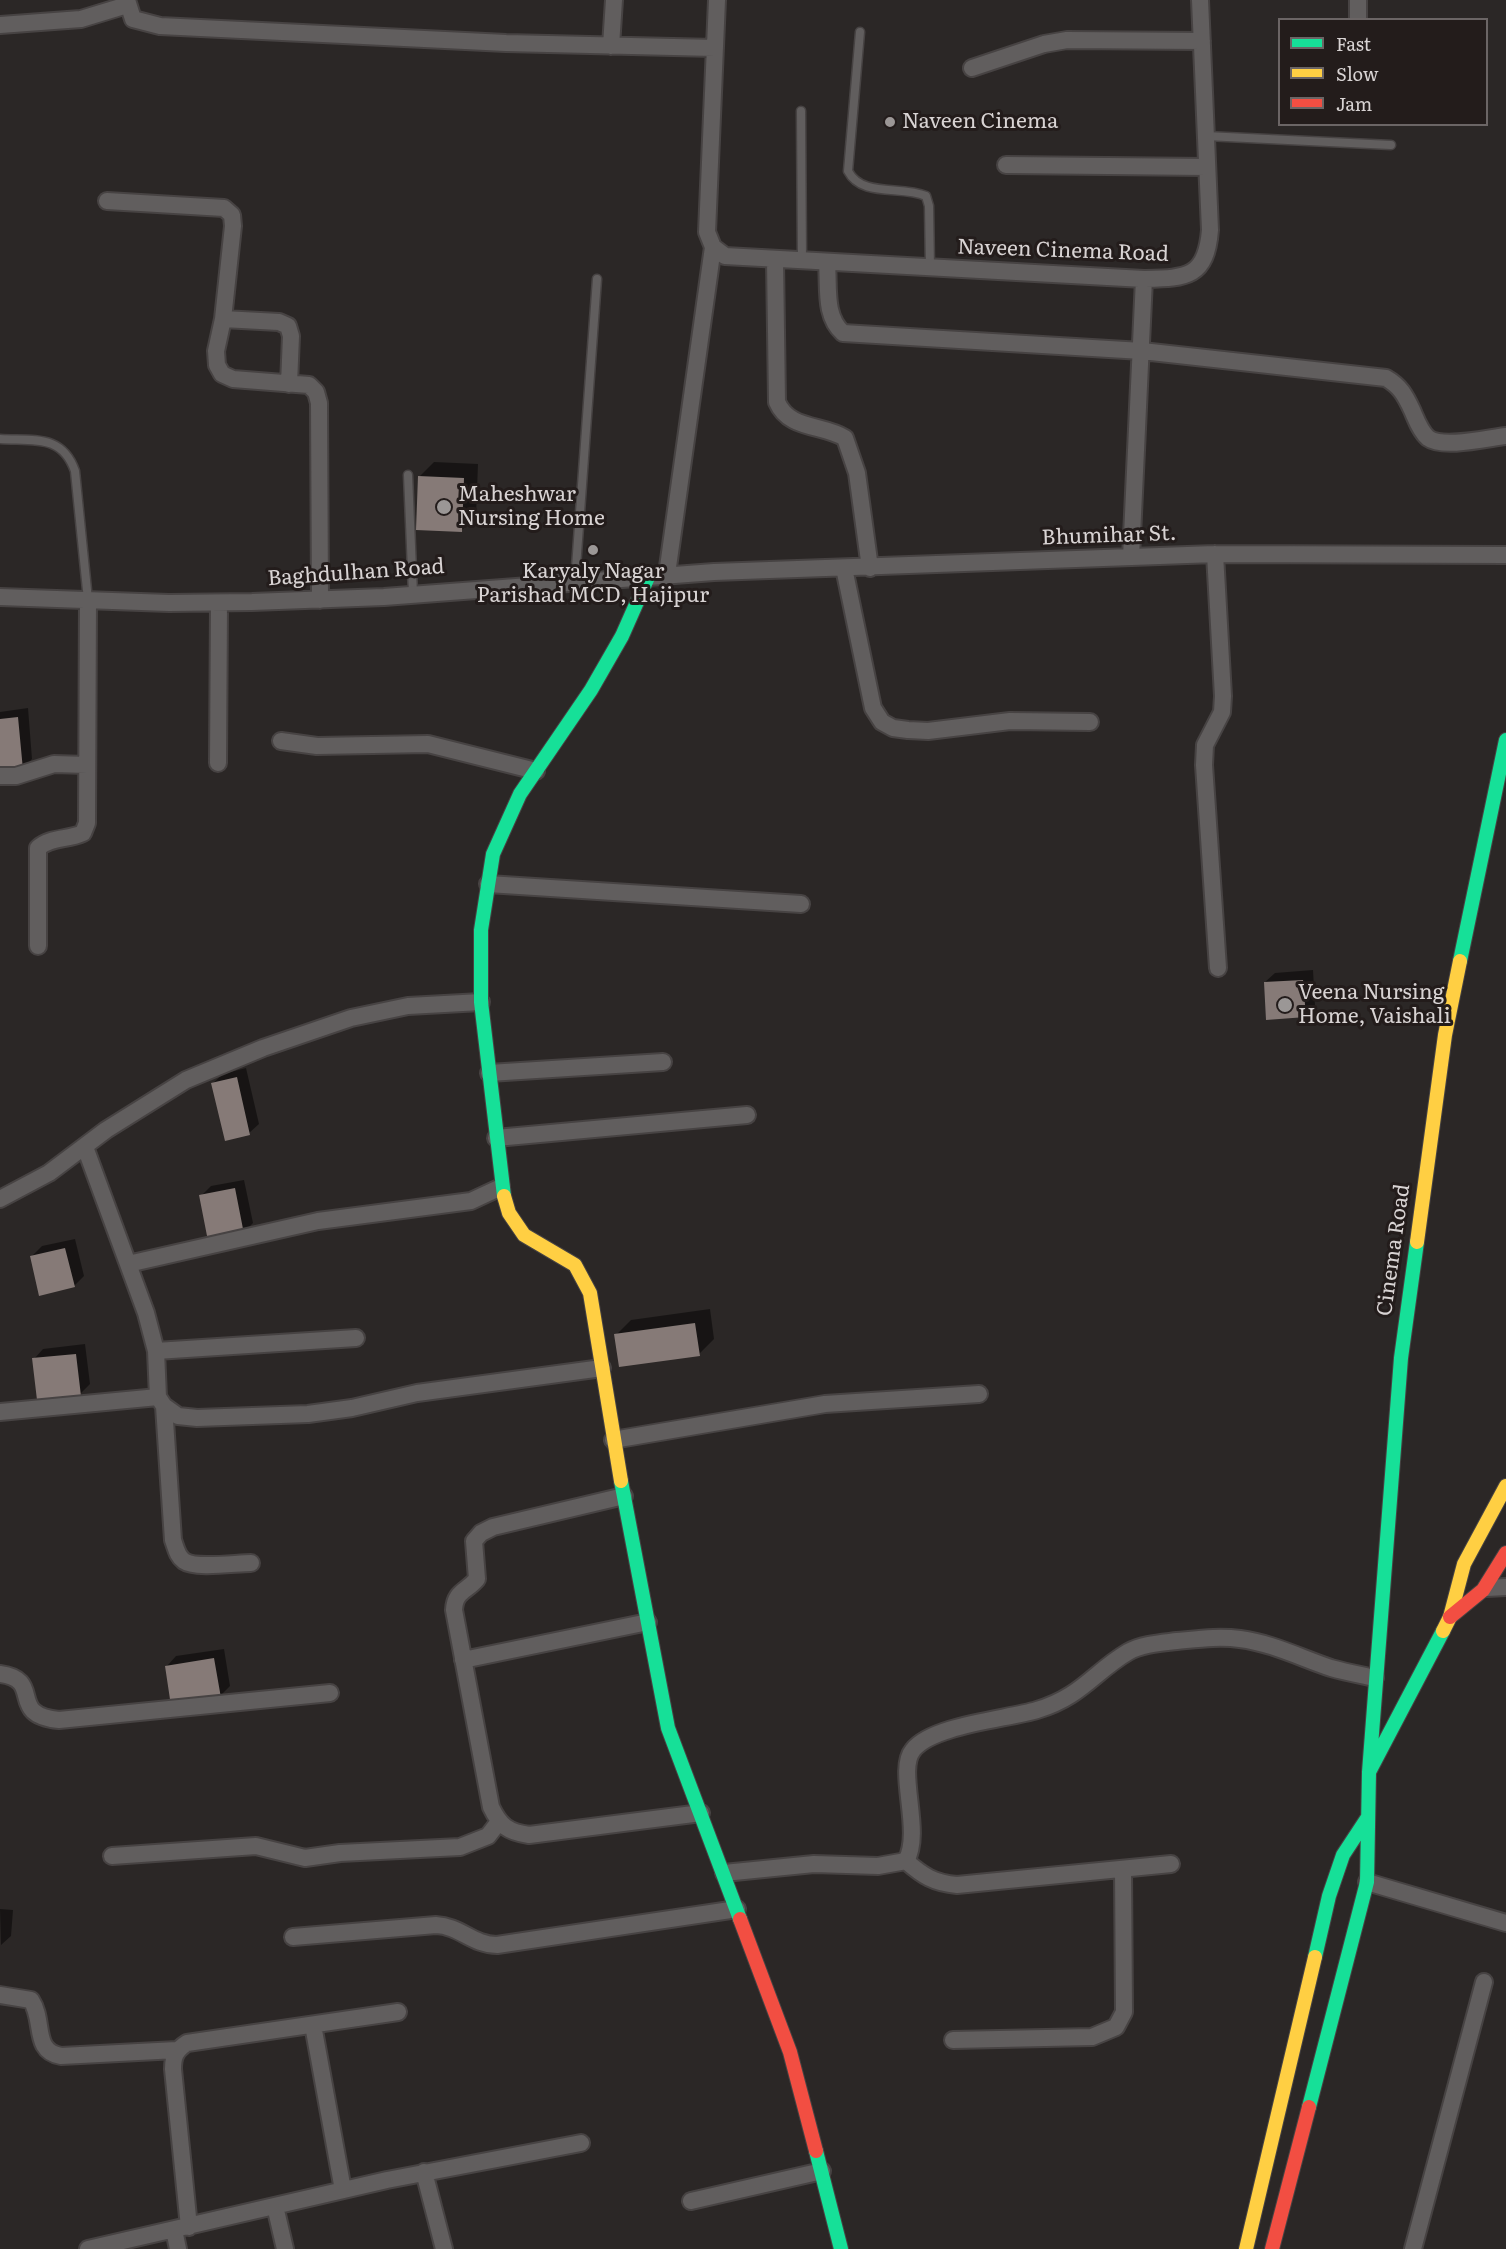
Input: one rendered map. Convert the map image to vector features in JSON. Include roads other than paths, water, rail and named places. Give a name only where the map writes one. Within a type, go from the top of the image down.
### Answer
[{"type":"street","points":[[611,46],[614,0]]},
{"type":"street","points":[[667,574],[719,252],[706,232],[717,0]]},
{"type":"street","name":"Naveen Cinema Road","points":[[719,252],[827,264],[1144,279],[1174,279],[1195,271],[1208,253],[1200,0]]},
{"type":"street","points":[[1358,0],[1358,18]]},
{"type":"street","points":[[0,25],[81,19],[127,3],[132,19],[160,26],[360,37],[715,48]]},
{"type":"street","points":[[972,68],[1044,44],[1067,40],[1202,41]]},
{"type":"street","points":[[1006,165],[1207,167]]},
{"type":"street","points":[[107,201],[217,207],[224,208],[232,215],[233,226],[224,319],[216,351],[217,365],[222,374],[233,379],[309,385],[316,392],[319,403],[320,600]]},
{"type":"street","points":[[775,260],[777,402],[781,413],[793,422],[831,430],[845,438],[857,473],[870,568]]},
{"type":"street","points":[[827,264],[830,316],[835,326],[843,333],[1142,351],[1386,378],[1398,385],[1405,394],[1418,426],[1429,439],[1461,442],[1506,436]]},
{"type":"street","points":[[1131,557],[1144,279]]},
{"type":"street","points":[[224,319],[279,322],[288,326],[291,336],[289,384]]},
{"type":"street","points":[[1215,554],[1223,696],[1222,712],[1205,746],[1204,765],[1218,968]]},
{"type":"street","name":"Bhumihar St.","points":[[714,572],[1215,554],[1506,555]]},
{"type":"street","points":[[844,568],[873,708],[882,722],[892,728],[928,731],[1010,721],[1090,722]]},
{"type":"street","name":"Baghdulhan Road","points":[[0,597],[219,603],[320,600],[714,572]]},
{"type":"street","points":[[649,575],[622,636],[591,690],[536,771],[507,821],[493,854],[481,930],[481,1002],[501,1187],[509,1213],[524,1235],[575,1265],[590,1293],[613,1440],[668,1728],[790,2052],[841,2249]]},
{"type":"street","points":[[38,946],[38,848],[45,841],[73,837],[83,833],[87,823],[88,600]]},
{"type":"street","points":[[218,763],[219,603]]},
{"type":"street","name":"Cinema Road","points":[[1272,2249],[1367,1882],[1370,1850],[1369,1772],[1401,1358],[1445,1035],[1506,740]]},
{"type":"street","points":[[281,741],[317,746],[428,744],[536,771]]},
{"type":"street","points":[[0,776],[16,776],[54,764],[87,765]]},
{"type":"street","points":[[488,884],[801,904]]},
{"type":"street","points":[[1,1197],[49,1173],[186,1080],[263,1048],[351,1018],[408,1006],[481,1002]]},
{"type":"street","points":[[489,1073],[663,1062]]},
{"type":"street","points":[[496,1138],[747,1115]]},
{"type":"street","points":[[85,1147],[146,1313],[156,1351],[173,1540],[177,1554],[185,1562],[195,1565],[251,1563]]},
{"type":"street","points":[[128,1264],[318,1221],[471,1201],[501,1187]]},
{"type":"street","points":[[156,1351],[356,1338]]},
{"type":"street","points":[[0,1412],[161,1402],[178,1416],[197,1418],[308,1414],[352,1408],[417,1393],[602,1368]]},
{"type":"street","points":[[613,1440],[825,1404],[979,1394]]},
{"type":"street","points":[[1369,1772],[1450,1617],[1464,1564],[1506,1486]]},
{"type":"street","points":[[624,1496],[493,1527],[481,1533],[474,1541],[473,1552],[477,1579],[455,1599],[491,1807],[498,1824],[512,1832],[529,1835],[700,1813]]},
{"type":"street","points":[[1450,1617],[1474,1602],[1486,1588],[1506,1553]]},
{"type":"street","points":[[1486,1588],[1506,1587]]},
{"type":"street","points":[[464,1660],[648,1622]]},
{"type":"street","points":[[724,1873],[804,1865],[878,1866],[906,1861],[912,1851],[913,1835],[908,1766],[911,1750],[922,1742],[951,1731],[1037,1710],[1062,1701],[1077,1693],[1128,1652],[1143,1646],[1219,1637],[1242,1639],[1333,1668],[1376,1678]]},
{"type":"street","points":[[0,1674],[16,1676],[22,1683],[32,1712],[42,1718],[59,1720],[330,1693]]},
{"type":"street","points":[[1246,2249],[1329,1896],[1343,1855],[1368,1817]]},
{"type":"street","points":[[112,1856],[256,1846],[305,1858],[340,1853],[460,1847],[488,1836],[498,1824]]},
{"type":"street","points":[[906,1861],[924,1877],[937,1883],[957,1885],[1172,1864]]},
{"type":"street","points":[[953,2040],[1092,2037],[1116,2027],[1124,2012],[1122,1869]]},
{"type":"street","points":[[1367,1882],[1506,1923]]},
{"type":"street","points":[[293,1937],[436,1925],[450,1926],[485,1945],[497,1945],[737,1909]]},
{"type":"street","points":[[1413,2249],[1484,1982]]},
{"type":"street","points":[[0,1995],[31,2001],[38,2010],[43,2048],[50,2054],[61,2056],[177,2050]]},
{"type":"street","points":[[177,2249],[182,2229],[173,2069],[173,2059],[177,2050],[187,2043],[398,2012]]},
{"type":"street","points":[[313,2025],[343,2190]]},
{"type":"street","points":[[88,2249],[424,2172],[581,2143]]},
{"type":"street","points":[[692,2201],[822,2170]]},
{"type":"street","points":[[424,2172],[444,2249]]},
{"type":"street","points":[[275,2206],[285,2249]]},
{"type":"lane","points":[[860,32],[848,171],[853,182],[865,187],[913,190],[926,196],[929,207],[930,269]]},
{"type":"lane","points":[[801,111],[802,262]]},
{"type":"lane","points":[[1206,136],[1391,145]]},
{"type":"lane","points":[[575,581],[597,279]]},
{"type":"lane","points":[[0,439],[43,441],[60,446],[70,456],[75,471],[88,600]]},
{"type":"lane","points":[[408,475],[413,594]]},
{"type":"place","name":"Naveen Cinema","points":[[890,122]]},
{"type":"place","name":"Maheshwar Nursing Home","points":[[444,507]]},
{"type":"place","name":"Karyaly Nagar Parishad MCD, Hajipur","points":[[593,550]]},
{"type":"place","name":"Veena Nursing Home, Vaishali","points":[[1285,1005]]}]
